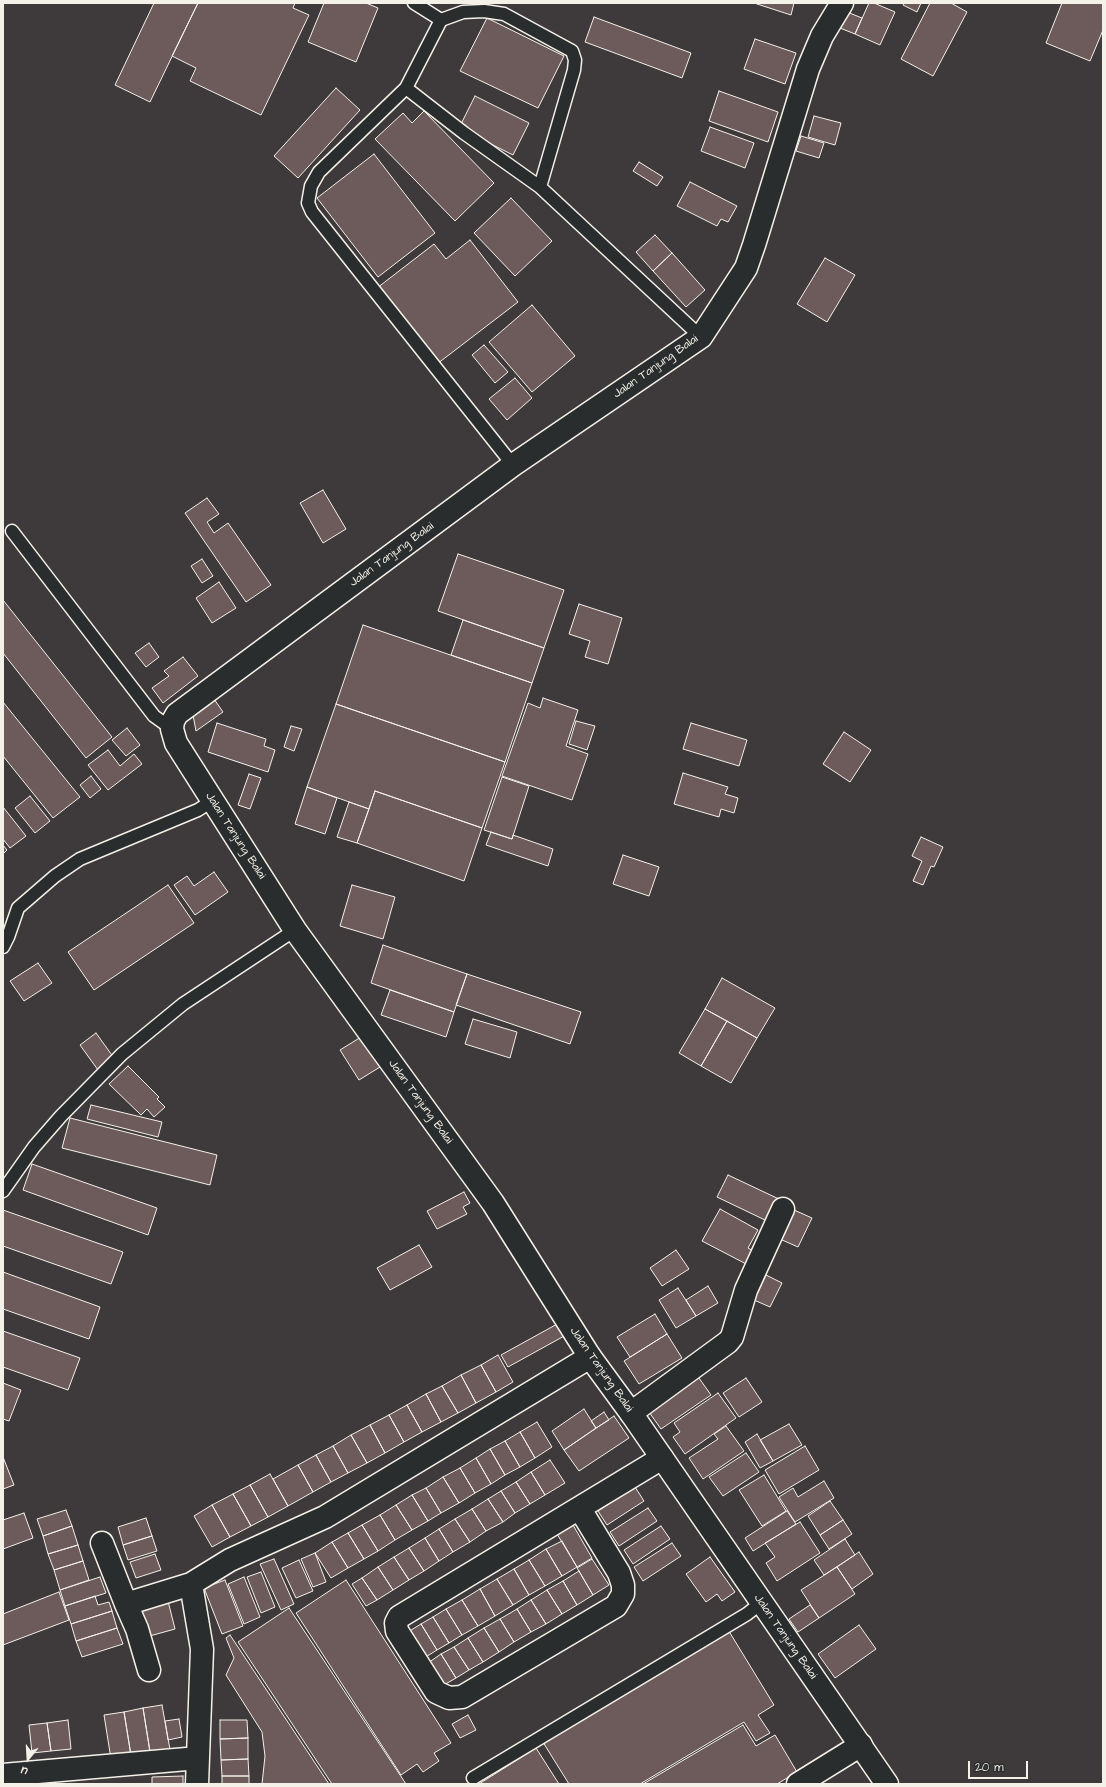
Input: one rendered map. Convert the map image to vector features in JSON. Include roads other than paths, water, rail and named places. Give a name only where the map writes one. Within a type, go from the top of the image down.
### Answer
[{"type":"street","name":"Jalan Tanjung Balai","points":[[842,3],[822,36],[808,69],[746,268],[701,337],[514,465],[177,714],[173,721],[172,729],[176,743],[295,930],[493,1203],[590,1357],[631,1413],[887,1784]]},
{"type":"street","points":[[631,1413],[728,1342],[732,1337],[746,1290],[783,1209]]},
{"type":"street","points":[[126,1604],[191,1584],[230,1560],[325,1517],[590,1357]]},
{"type":"street","points":[[580,1509],[619,1573],[623,1585],[623,1594],[616,1606],[462,1697],[449,1698],[436,1692],[397,1631],[396,1623],[399,1617],[580,1509],[662,1458]]},
{"type":"street","points":[[102,1543],[137,1630],[149,1670]]},
{"type":"street","points":[[191,1584],[202,1649],[197,1784]]},
{"type":"street","points":[[798,1784],[861,1745]]},
{"type":"street","points":[[3,1775],[68,1777],[198,1758]]},
{"type":"lane","points":[[414,3],[441,20]]},
{"type":"lane","points":[[514,465],[312,212],[308,203],[311,186],[319,172],[406,88],[441,20],[463,12],[484,11],[504,14],[572,51],[575,60],[574,70],[540,187]]},
{"type":"lane","points":[[406,88],[469,137],[540,187],[701,337]]},
{"type":"lane","points":[[12,530],[154,716],[172,729]]},
{"type":"lane","points":[[3,947],[18,908],[55,876],[80,859],[198,810],[212,801]]},
{"type":"lane","points":[[3,1191],[34,1147],[61,1116],[122,1054],[183,1004],[295,930]]},
{"type":"lane","points":[[473,1778],[747,1614],[761,1603]]}]
